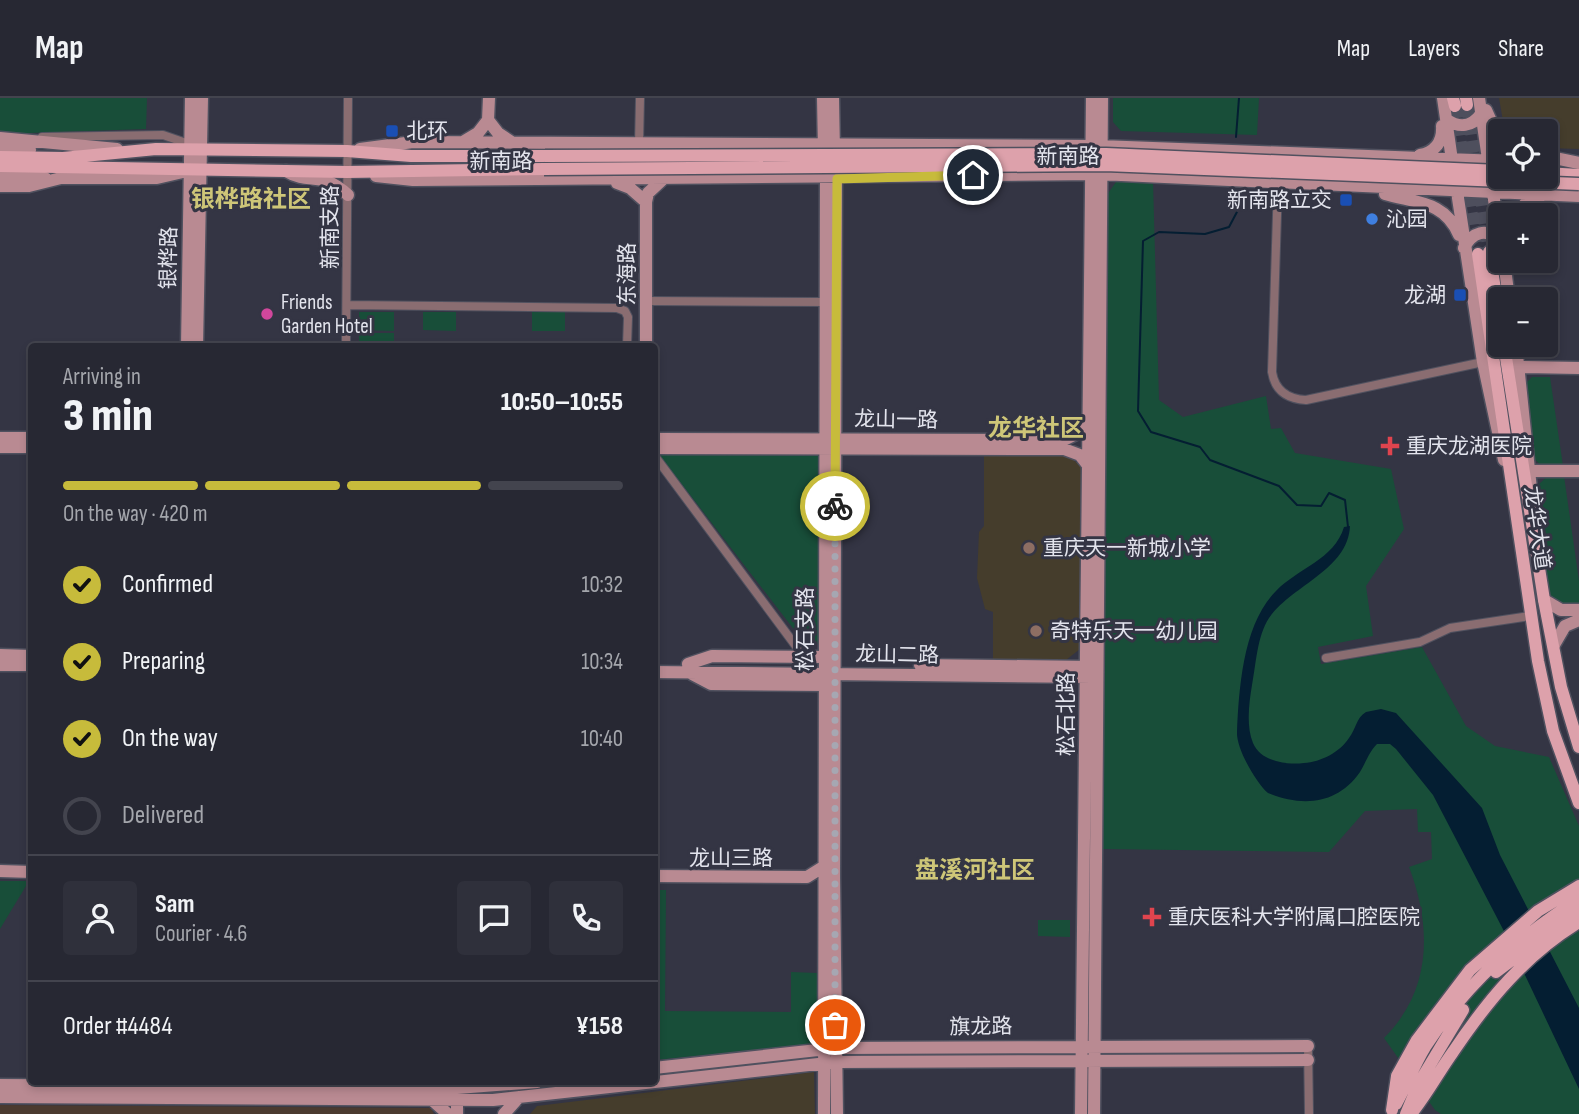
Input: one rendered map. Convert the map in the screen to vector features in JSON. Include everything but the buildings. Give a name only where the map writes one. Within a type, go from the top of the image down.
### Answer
[{"type":"main road","points":[[0,177],[157,178],[195,170],[191,98]]},
{"type":"main road","points":[[193,148],[202,98]]},
{"type":"main road","points":[[462,142],[478,132],[488,120],[489,98]]},
{"type":"main road","points":[[823,98],[828,144]]},
{"type":"main road","points":[[828,144],[834,98]]},
{"type":"main road","points":[[1092,98],[1095,146]]},
{"type":"main road","points":[[1095,146],[1102,98]]},
{"type":"main road","points":[[1441,98],[1447,120],[1483,362],[1493,417],[1513,495]]},
{"type":"main road","points":[[1405,158],[1431,152],[1441,140],[1441,98]]},
{"type":"main road","points":[[1467,100],[1481,114],[1488,139]]},
{"type":"main road","points":[[1467,100],[1488,126]]},
{"type":"main road","points":[[1447,120],[1462,125],[1476,120],[1481,114]]},
{"type":"main road","points":[[488,120],[513,143]]},
{"type":"main road","points":[[3,141],[90,148],[156,149]]},
{"type":"main road","name":"新南路","points":[[347,150],[412,142],[1095,146],[1488,161]]},
{"type":"main road","name":"松石支路","points":[[828,144],[832,179],[828,670],[829,1048]]},
{"type":"main road","name":"松石北路","points":[[1092,672],[1087,422],[1095,146]]},
{"type":"main road","name":"新南路","points":[[0,157],[63,158],[193,148],[347,150],[545,163],[1105,164],[1579,184]]},
{"type":"main road","name":"新南路","points":[[0,166],[347,172],[545,163],[1106,154],[1488,170]]},
{"type":"main road","points":[[1558,159],[1579,164]]},
{"type":"main road","points":[[1558,163],[1579,164]]},
{"type":"main road","name":"银桦路","points":[[187,343],[195,170]]},
{"type":"main road","name":"银桦路","points":[[195,170],[197,343]]},
{"type":"main road","points":[[286,172],[296,177],[324,178],[348,195]]},
{"type":"main road","name":"新南路","points":[[347,172],[413,180],[832,179],[1094,174],[1579,196]]},
{"type":"main road","name":"松石北路","points":[[1081,1114],[1087,1059],[1094,174]]},
{"type":"main road","points":[[1558,174],[1579,175]]},
{"type":"main road","points":[[0,186],[29,186],[61,178]]},
{"type":"main road","points":[[608,180],[630,188],[646,202],[648,193],[662,180]]},
{"type":"main road","points":[[1368,188],[1421,201],[1444,211],[1456,227],[1464,248]]},
{"type":"main road","points":[[1493,189],[1494,203]]},
{"type":"main road","points":[[1526,203],[1550,195]]},
{"type":"main road","name":"东海路","points":[[646,202],[646,343]]},
{"type":"main road","points":[[1464,248],[1472,236],[1488,233]]},
{"type":"main road","name":"龙华大道","points":[[1488,293],[1483,253],[1492,287]]},
{"type":"main road","name":"龙华大道","points":[[1496,357],[1530,617],[1553,731],[1578,803]]},
{"type":"main road","name":"龙华大道","points":[[1506,357],[1544,600],[1561,687],[1579,747]]},
{"type":"main road","points":[[1518,357],[1530,471],[1531,517]]},
{"type":"main road","points":[[1519,367],[1579,368]]},
{"type":"main road","name":"龙山一路","points":[[658,442],[1064,440],[1080,432],[1087,422]]},
{"type":"main road","points":[[0,438],[28,438]]},
{"type":"main road","name":"龙山一路","points":[[830,443],[1063,449],[1080,455],[1087,464]]},
{"type":"main road","points":[[0,447],[28,447]]},
{"type":"main road","points":[[1530,471],[1579,471]]},
{"type":"main road","points":[[1544,600],[1561,610],[1579,610]]},
{"type":"main road","points":[[1554,645],[1565,626],[1579,620]]},
{"type":"main road","points":[[0,655],[28,656]]},
{"type":"main road","points":[[712,656],[804,657],[828,670],[711,684],[689,668],[712,656]]},
{"type":"main road","name":"龙山二路","points":[[658,664],[689,668],[1092,672]]},
{"type":"main road","points":[[0,665],[28,665]]},
{"type":"main road","name":"龙山二路","points":[[658,672],[689,668]]},
{"type":"main road","name":"松石支路","points":[[828,670],[823,889],[829,1048],[837,1114]]},
{"type":"main road","points":[[1561,687],[1579,706]]},
{"type":"main road","points":[[823,867],[807,877],[823,889]]},
{"type":"main road","points":[[0,871],[28,872]]},
{"type":"main road","name":"龙山三路","points":[[658,876],[807,877]]},
{"type":"main road","points":[[1391,1112],[1424,1050],[1480,976],[1538,911],[1576,893]]},
{"type":"main road","points":[[1408,1114],[1419,1083],[1480,976],[1504,963],[1579,909]]},
{"type":"main road","points":[[1408,1114],[1431,1090],[1451,1054],[1498,989],[1540,947],[1579,922]]},
{"type":"main road","name":"旗龙路","points":[[658,1068],[829,1048],[1308,1046]]},
{"type":"main road","name":"松石北路","points":[[1087,1059],[1094,1114]]},
{"type":"main road","points":[[658,1081],[830,1062],[1308,1060]]},
{"type":"main road","name":"松石支路","points":[[824,1114],[830,1062]]},
{"type":"main road","points":[[0,1085],[457,1090],[487,1085]]},
{"type":"main road","points":[[493,1085],[493,1114]]},
{"type":"main road","points":[[0,1097],[183,1088],[431,1100],[457,1090],[493,1100],[626,1085]]},
{"type":"main road","points":[[457,1090],[457,1114]]},
{"type":"main road","points":[[503,1114],[519,1097]]},
{"type":"main road","points":[[431,1100],[448,1114]]},
{"type":"street","name":"新南支路","points":[[346,343],[348,98]]},
{"type":"street","points":[[639,98],[639,144]]},
{"type":"street","points":[[3,141],[93,134],[163,135],[193,148]]},
{"type":"street","points":[[1278,183],[1272,372],[1279,390],[1296,400],[1306,400],[1483,362]]},
{"type":"street","points":[[646,301],[831,302]]},
{"type":"street","points":[[347,305],[625,310],[628,317],[627,343]]},
{"type":"street","points":[[658,460],[804,657]]},
{"type":"street","points":[[1326,658],[1420,642],[1450,628],[1530,617]]},
{"type":"street","points":[[1308,1046],[1309,1114]]},
{"type":"shaded area","points":[[1499,98],[1579,98],[1579,149],[1558,148],[1558,119],[1503,119]]},
{"type":"shaded area","name":"重庆天一新城小学","points":[[984,453],[1066,454],[1082,467],[1080,649],[1066,660],[993,660],[993,612],[985,609],[977,578],[979,532],[984,526]]},
{"type":"shaded area","points":[[814,1072],[815,1114],[530,1114],[537,1106]]},
{"type":"shaded area","points":[[0,1105],[431,1108],[434,1114],[0,1114]]},
{"type":"green space","points":[[0,98],[147,98],[146,129],[0,134]]},
{"type":"green space","points":[[1113,98],[1259,98],[1257,135],[1121,131],[1113,122]]},
{"type":"green space","points":[[1153,181],[1159,400],[1183,417],[1266,396],[1271,429],[1281,428],[1295,453],[1391,469],[1404,529],[1366,586],[1373,636],[1318,647],[1321,664],[1422,647],[1466,726],[1495,746],[1549,757],[1579,826],[1579,1114],[1441,1114],[1435,1110],[1384,1038],[1400,1019],[1411,999],[1419,979],[1423,957],[1422,912],[1409,867],[1432,859],[1431,832],[1418,832],[1417,809],[1365,811],[1329,852],[1103,849],[1104,199],[1116,182]]},
{"type":"green space","points":[[359,312],[394,312],[394,331],[359,330]]},
{"type":"green space","points":[[423,312],[456,312],[456,331],[423,330]]},
{"type":"green space","points":[[532,312],[565,312],[565,331],[532,331]]},
{"type":"green space","points":[[359,333],[394,333],[394,343],[359,343]]},
{"type":"green space","points":[[1532,377],[1550,377],[1563,466],[1542,466],[1534,459],[1526,383]]},
{"type":"green space","points":[[658,452],[822,452],[820,642],[809,649]]},
{"type":"green space","points":[[1548,476],[1564,476],[1579,581],[1579,606],[1563,605],[1550,595],[1536,506],[1539,484]]},
{"type":"green space","points":[[0,881],[28,881],[28,883],[0,929]]},
{"type":"green space","points":[[658,890],[666,890],[665,1011],[791,1012],[791,972],[817,973],[817,1044],[658,1060]]},
{"type":"green space","points":[[1038,920],[1070,920],[1070,937],[1038,936]]},
{"type":"water","points":[[1350,526],[1347,541],[1330,566],[1279,606],[1265,625],[1250,699],[1249,722],[1253,743],[1262,754],[1275,761],[1317,761],[1341,748],[1366,712],[1381,709],[1396,713],[1482,808],[1500,855],[1579,1008],[1579,1089],[1506,935],[1433,795],[1396,749],[1390,744],[1377,744],[1351,783],[1330,797],[1306,801],[1268,793],[1258,782],[1243,756],[1237,732],[1239,696],[1245,657],[1256,621],[1276,591],[1324,556],[1339,538],[1344,527]]},
{"type":"waterway","points":[[1236,137],[1239,98]]},
{"type":"waterway","points":[[1239,193],[1238,210],[1229,227],[1205,234],[1159,232],[1143,241],[1138,411],[1151,432],[1200,447],[1210,460],[1279,486],[1297,505],[1321,506],[1329,493],[1345,500],[1348,527]]},
{"type":"tunnel","points":[[1467,105],[1488,245]]},
{"type":"tunnel","points":[[1455,106],[1478,254]]},
{"type":"way so far","points":[[835,506],[835,1025]]},
{"type":"place","name":"北环","points":[[392,131]]},
{"type":"place","name":"新南路立交","points":[[1346,200]]},
{"type":"place","name":"沁园","points":[[1372,219]]},
{"type":"place","name":"龙湖","points":[[1460,295]]},
{"type":"place","name":"Friends Garden Hotel","points":[[267,314]]},
{"type":"place","name":"重庆龙湖医院","points":[[1390,446]]},
{"type":"place","name":"重庆天一新城小学","points":[[1029,548]]},
{"type":"place","name":"奇特乐天一幼儿园","points":[[1036,631]]},
{"type":"place","name":"重庆医科大学附属口腔医院","points":[[1152,917]]},
{"type":"district","name":"银桦路社区","points":[[251,199]]},
{"type":"district","name":"龙华社区","points":[[1036,428]]},
{"type":"district","name":"盘溪河社区","points":[[975,870]]},
{"type":"route","points":[[835,506],[837,179],[973,175]]}]
